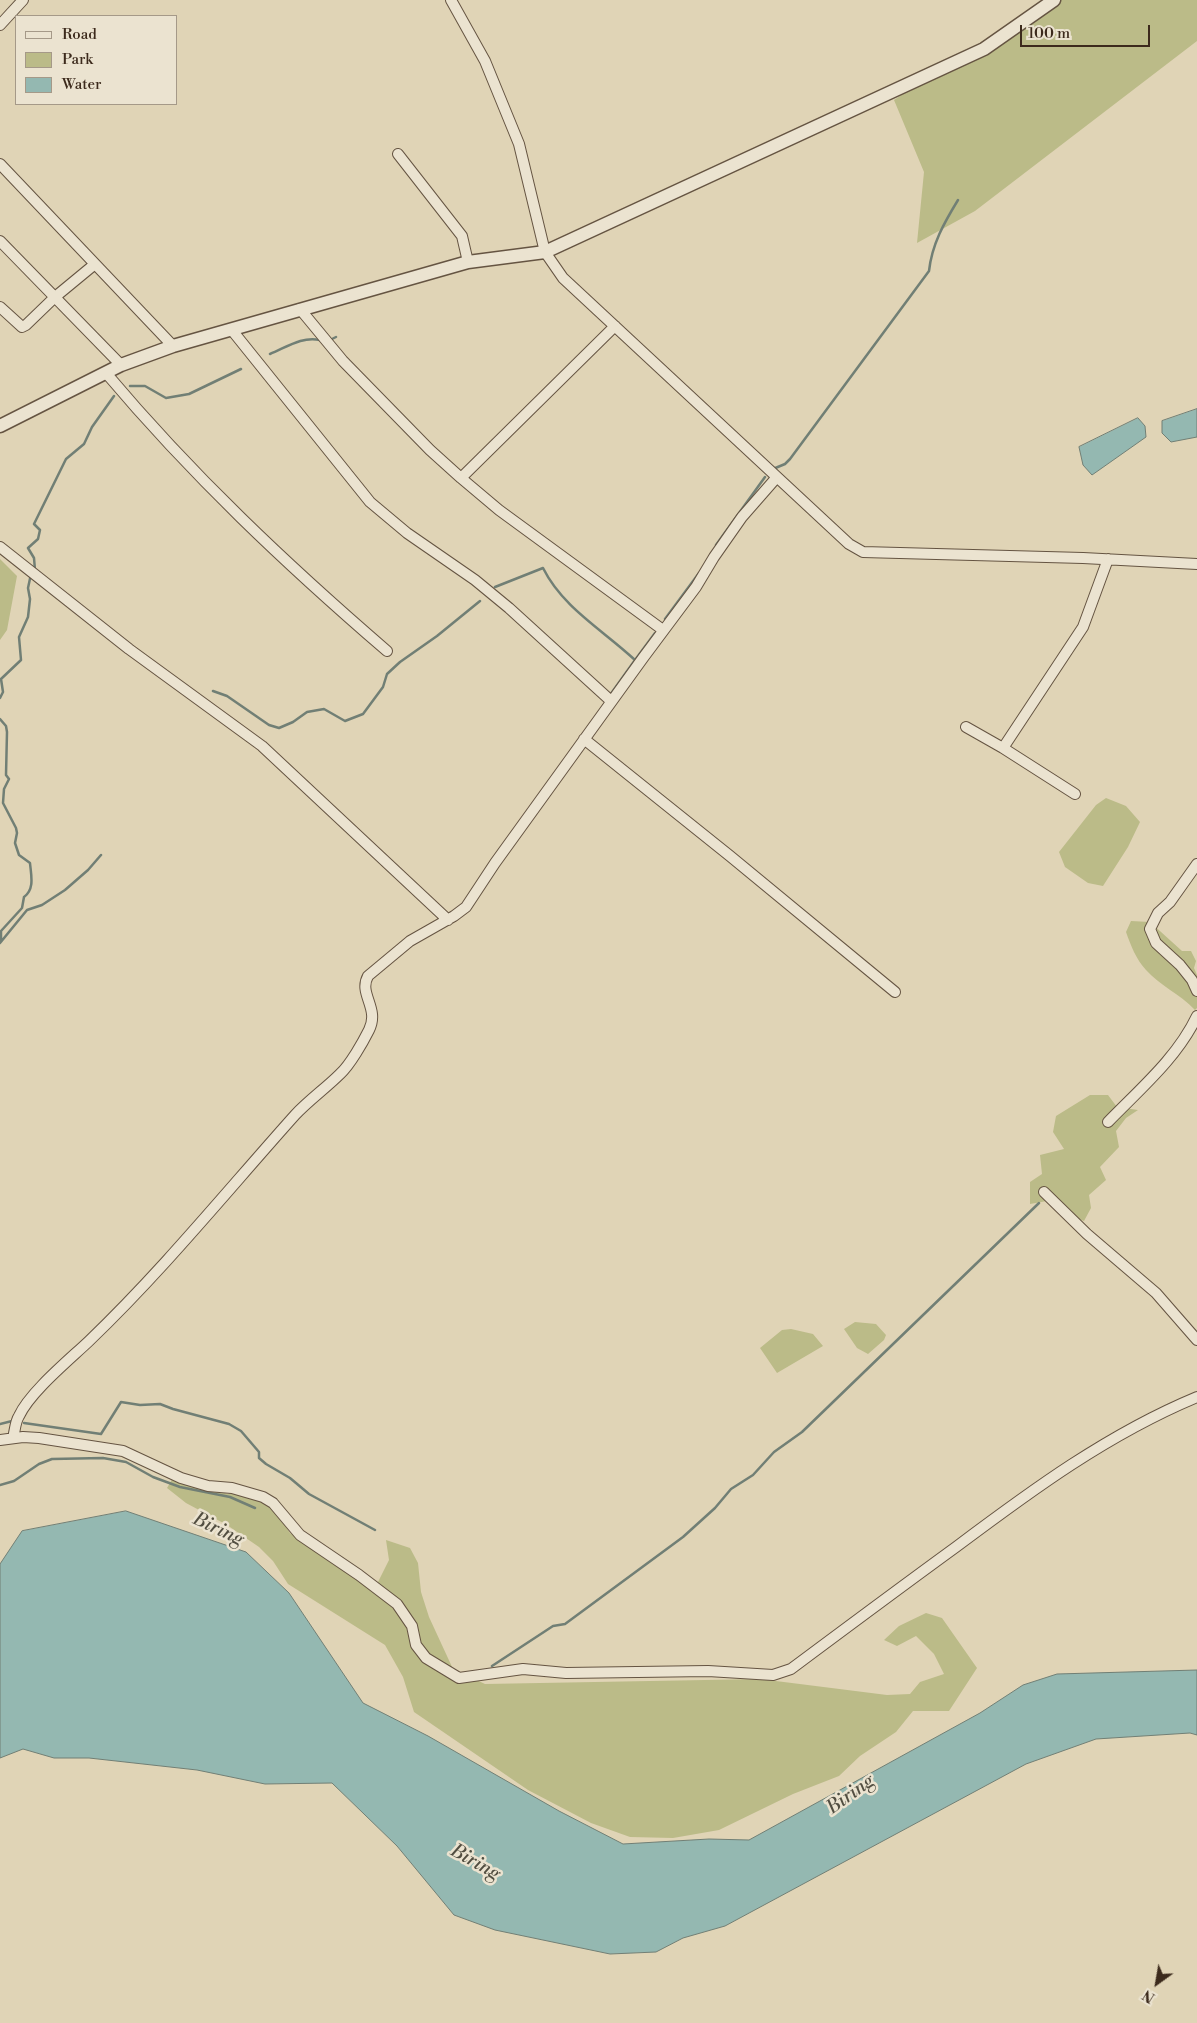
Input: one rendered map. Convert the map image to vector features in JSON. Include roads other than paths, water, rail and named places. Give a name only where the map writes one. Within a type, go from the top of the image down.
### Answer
[{"type":"street","points":[[0,25],[23,0]]},
{"type":"street","points":[[451,0],[485,61],[519,144],[545,252],[563,278],[849,544],[863,552],[1108,559],[1197,564]]},
{"type":"street","points":[[0,426],[122,365],[173,346],[468,262],[545,252],[984,49],[1054,0]]},
{"type":"street","points":[[398,154],[462,236],[468,262]]},
{"type":"street","points":[[0,164],[173,346]]},
{"type":"street","points":[[0,241],[122,365]]},
{"type":"street","points":[[0,307],[22,327],[95,264]]},
{"type":"street","points":[[300,309],[344,361],[430,450],[461,478],[499,510],[663,630]]},
{"type":"street","points":[[461,478],[615,326]]},
{"type":"street","points":[[231,329],[370,502],[407,533],[475,580],[509,608],[611,701]]},
{"type":"street","points":[[106,373],[140,413],[227,506],[386,651]]},
{"type":"street","points":[[13,1438],[18,1416],[37,1391],[112,1319],[160,1269],[297,1112],[342,1073],[369,1030],[373,1019],[364,983],[368,976],[410,941],[448,920],[466,907],[611,701],[696,587],[742,517],[777,478]]},
{"type":"street","points":[[0,547],[129,649],[262,746],[448,920]]},
{"type":"street","points":[[1003,748],[1083,627],[1108,559]]},
{"type":"street","points":[[966,727],[1075,794]]},
{"type":"street","points":[[584,739],[895,992]]},
{"type":"street","points":[[1197,864],[1170,902],[1158,913],[1150,929],[1156,944],[1180,965],[1192,980],[1197,991]]},
{"type":"street","points":[[1108,1122],[1166,1062],[1187,1035],[1197,1016]]},
{"type":"street","points":[[1044,1192],[1087,1234],[1156,1293],[1197,1340]]},
{"type":"street","points":[[0,1440],[39,1438],[123,1452],[181,1478],[208,1486],[232,1488],[263,1497],[274,1503],[300,1535],[359,1575],[397,1604],[412,1626],[416,1645],[426,1658],[459,1678],[523,1670],[566,1673],[708,1671],[773,1675],[791,1669],[993,1519],[1084,1455],[1164,1411],[1197,1397]]},
{"type":"water","points":[[1197,409],[1197,437],[1171,442],[1162,433],[1162,421]]},
{"type":"water","points":[[1138,418],[1145,426],[1146,437],[1092,475],[1083,465],[1079,447]]},
{"type":"water","name":"Biring","points":[[126,1511],[246,1552],[289,1593],[363,1703],[428,1736],[559,1811],[623,1844],[709,1839],[749,1840],[980,1713],[1023,1685],[1057,1674],[1197,1670],[1197,1735],[1190,1733],[1096,1739],[1026,1764],[725,1926],[683,1938],[656,1952],[610,1954],[495,1930],[454,1915],[397,1846],[332,1783],[265,1784],[197,1770],[89,1758],[54,1758],[23,1749],[0,1758],[0,1564],[22,1531]]},
{"type":"waterway","points":[[773,469],[785,464],[790,459],[929,271],[933,252],[943,225],[958,200]]},
{"type":"waterway","points":[[330,340],[336,337]]},
{"type":"waterway","points":[[270,354],[301,341],[320,340]]},
{"type":"waterway","points":[[130,386],[145,386],[166,398],[189,394],[241,369]]},
{"type":"waterway","points":[[35,570],[34,558],[28,548],[38,539],[40,530],[34,524],[66,459],[84,444],[92,427],[114,396]]},
{"type":"waterway","points":[[716,545],[765,477]]},
{"type":"waterway","points":[[495,587],[543,568],[551,582],[572,607],[635,660],[655,633]]},
{"type":"waterway","points":[[665,619],[699,573]]},
{"type":"waterway","points":[[0,698],[3,692],[1,679],[21,660],[19,637],[28,617],[30,599],[28,588],[31,574]]},
{"type":"waterway","points":[[213,691],[227,696],[269,725],[279,728],[293,722],[307,712],[324,709],[345,721],[363,714],[383,687],[387,674],[400,662],[437,636],[480,601]]},
{"type":"waterway","points":[[610,695],[635,660]]},
{"type":"waterway","points":[[0,719],[6,726],[7,732],[6,775],[9,779],[4,789],[3,803],[16,828],[15,843],[19,855],[30,863],[32,882],[30,890],[24,897],[22,908],[1,931],[1,941]]},
{"type":"waterway","points":[[0,943],[27,910],[42,905],[65,890],[88,870],[101,855]]},
{"type":"waterway","points":[[492,1666],[553,1626],[565,1624],[683,1537],[715,1508],[731,1489],[753,1475],[774,1452],[802,1432],[1039,1203]]},
{"type":"waterway","points":[[24,1423],[101,1434],[121,1402],[140,1405],[160,1404],[229,1424],[241,1431],[259,1452],[259,1458],[266,1464],[290,1478],[309,1494],[375,1530]]},
{"type":"waterway","points":[[0,1424],[12,1421]]},
{"type":"waterway","points":[[0,1485],[14,1481],[39,1464],[52,1459],[103,1458],[126,1462],[153,1477],[180,1487],[230,1497],[255,1508]]}]
